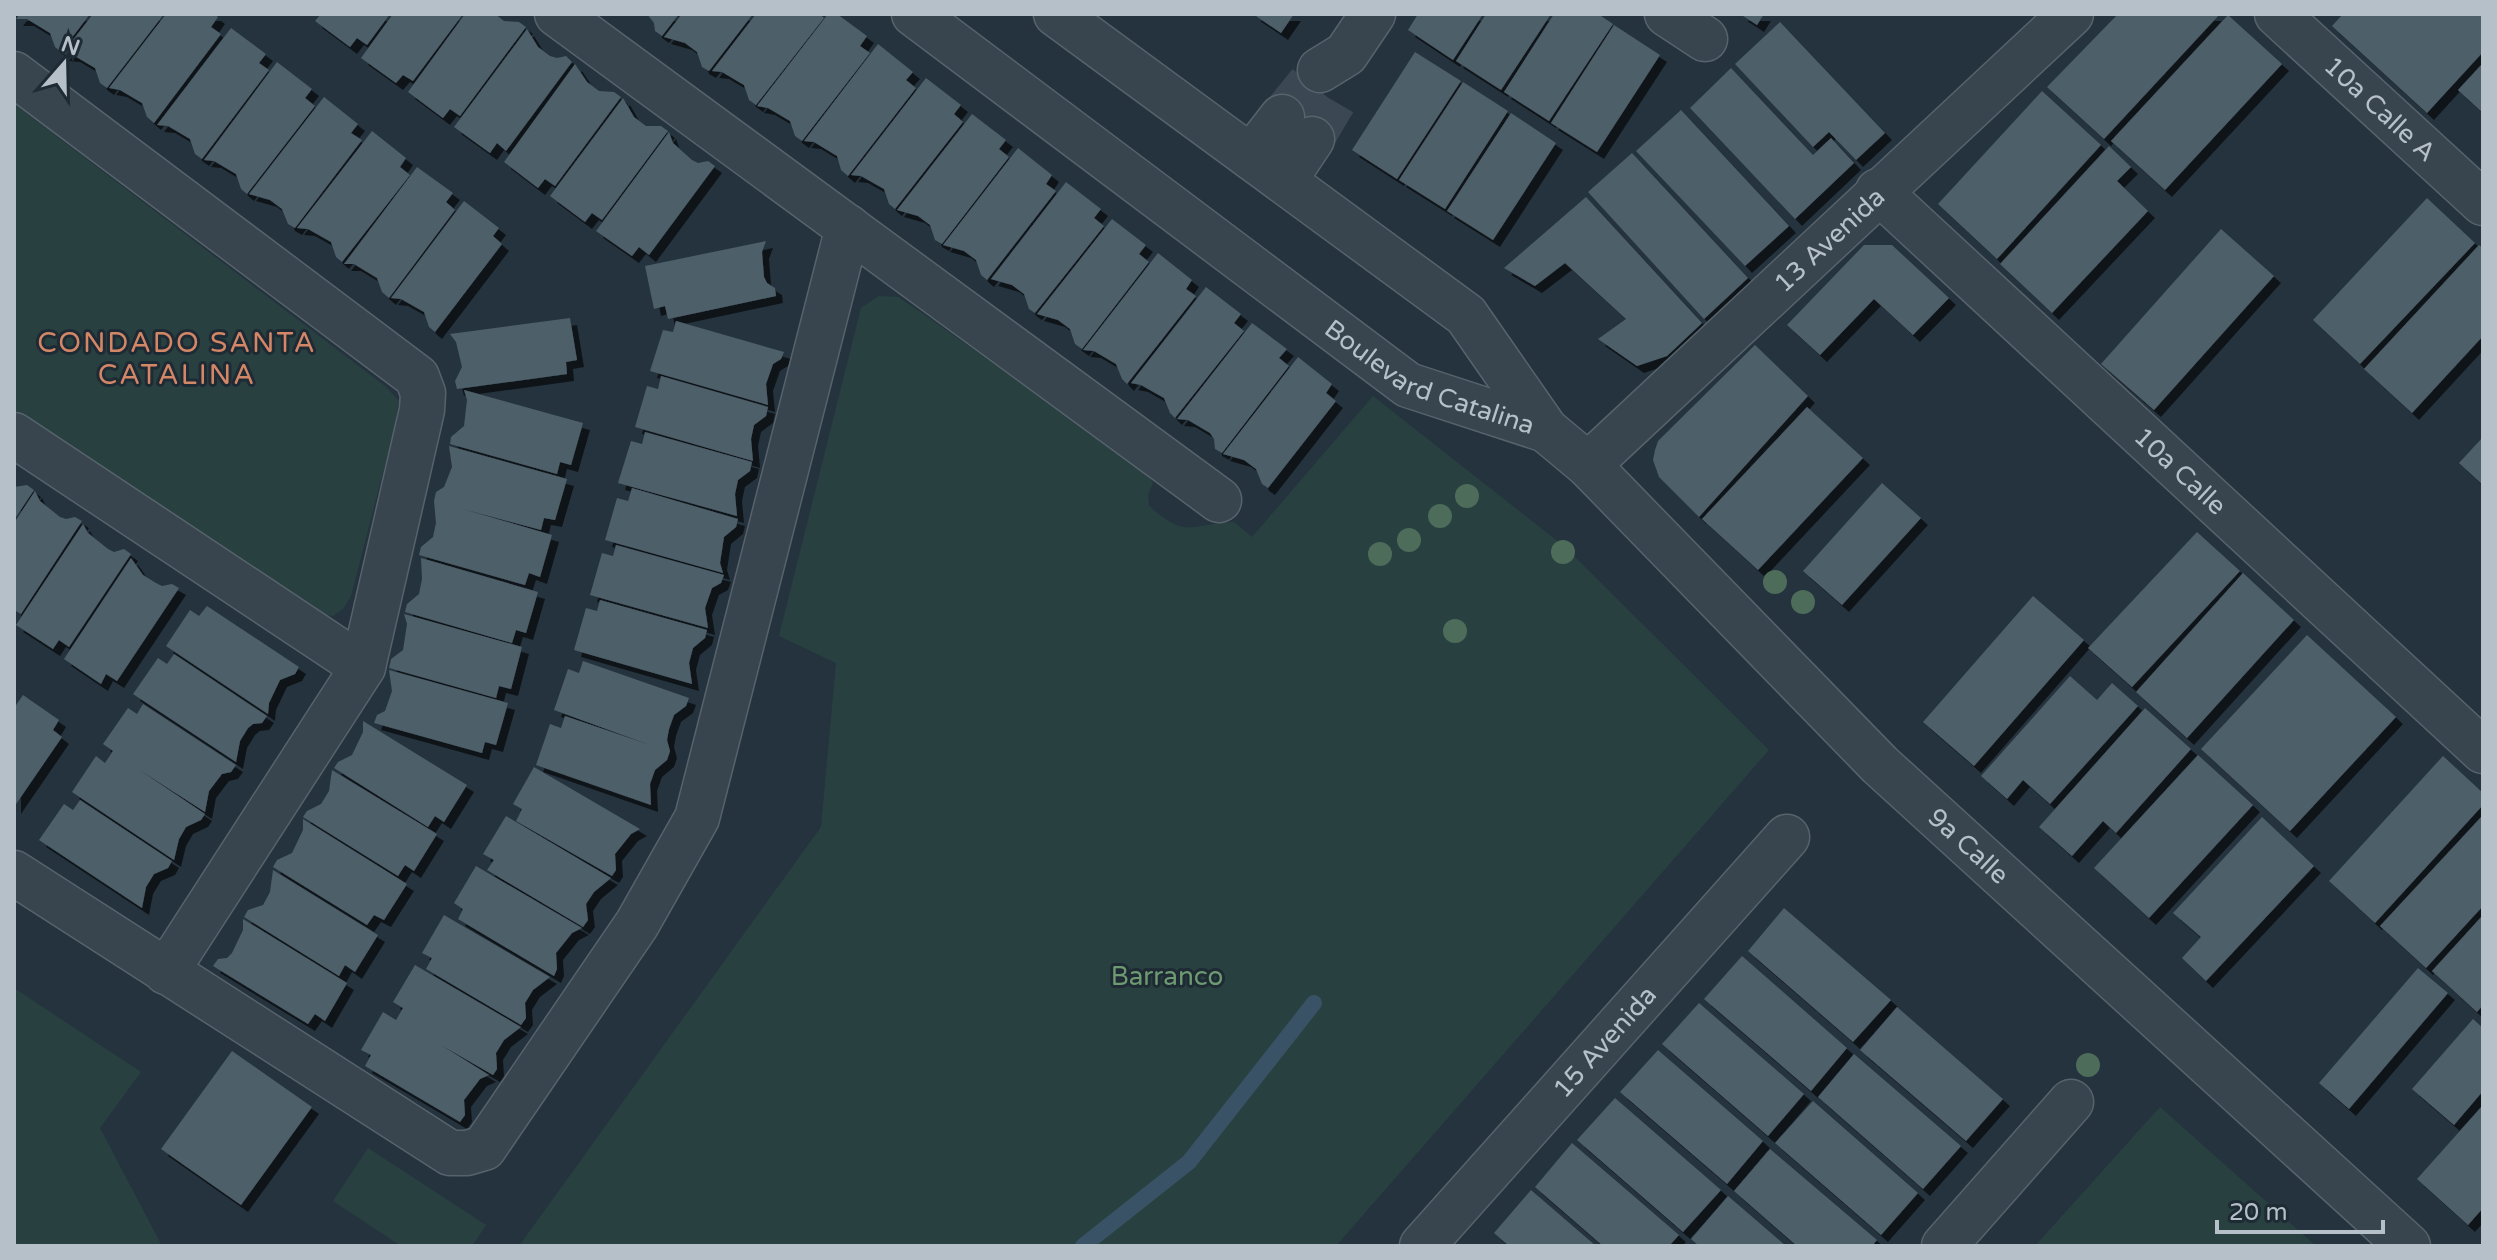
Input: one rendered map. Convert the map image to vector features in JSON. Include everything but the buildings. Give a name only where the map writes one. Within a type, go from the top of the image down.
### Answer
[{"type":"street","points":[[557,14],[1219,500]]},
{"type":"street","name":"Boulevard Catalina","points":[[914,14],[1408,385],[1546,430]]},
{"type":"street","name":"Boulevard Catalina","points":[[1056,14],[1466,315],[1546,430]]},
{"type":"street","points":[[1337,70],[1373,14]]},
{"type":"street","points":[[1667,14],[1705,39]]},
{"type":"street","name":"13 Avenida","points":[[1588,465],[2071,14]]},
{"type":"street","name":"10a Calle A","points":[[2277,14],[2483,203]]},
{"type":"street","points":[[14,74],[417,377],[423,393],[422,410],[363,667],[166,972]]},
{"type":"street","points":[[1267,169],[1297,128]]},
{"type":"street","name":"10a Calle","points":[[1878,191],[2483,751]]},
{"type":"street","points":[[14,873],[450,1153],[467,1153],[484,1148],[637,924],[697,818],[848,227]]},
{"type":"street","name":"9a Calle","points":[[1546,430],[1588,465],[1880,765],[2408,1246]]},
{"type":"street","points":[[14,435],[363,667]]},
{"type":"street","name":"15 Avenida","points":[[1422,1246],[1787,837]]},
{"type":"street","points":[[1944,1246],[2071,1102]]},
{"type":"green space","name":"CONDADO SANTA CATALINA","points":[[14,104],[385,386],[399,401],[351,596],[343,609],[333,616],[318,614],[14,413]]},
{"type":"green space","name":"Barranco","points":[[879,296],[898,297],[1147,473],[1153,483],[1148,495],[1149,506],[1181,527],[1234,522],[1252,537],[1373,396],[1565,547],[1769,750],[1336,1246],[519,1246],[821,827],[836,663],[779,636],[861,308]]},
{"type":"green space","points":[[14,988],[141,1072],[100,1128],[162,1246],[14,1246]]},
{"type":"green space","points":[[2160,1107],[2316,1246],[2035,1246]]},
{"type":"green space","points":[[368,1148],[486,1225],[472,1246],[401,1246],[333,1201]]},
{"type":"waterway","points":[[1083,1246],[1189,1162],[1314,1003]]},
{"type":"tunnel","points":[[1282,117],[1320,70]]},
{"type":"tunnel","points":[[1312,139],[1343,86]]},
{"type":"district","name":"CONDADO SANTA CATALINA","points":[[177,358]]}]
